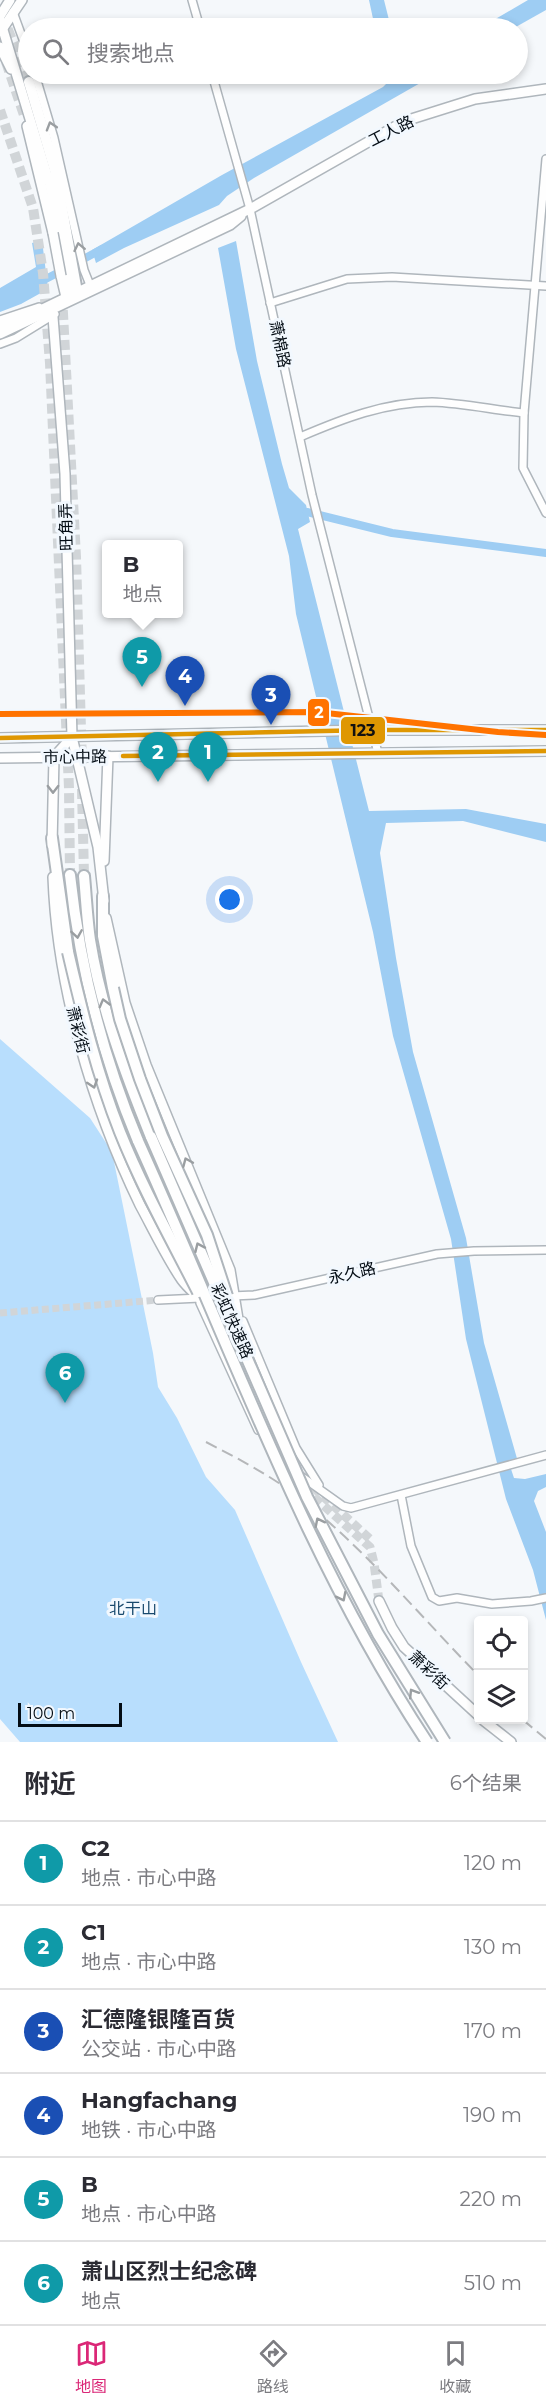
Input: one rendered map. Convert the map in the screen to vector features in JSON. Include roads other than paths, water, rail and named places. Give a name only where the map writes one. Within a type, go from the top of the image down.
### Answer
[{"type":"highway","points":[[34,84],[55,170],[71,274],[71,294]]},
{"type":"highway","points":[[52,838],[68,952],[83,1013],[119,1130],[147,1193],[235,1364]]},
{"type":"highway","name":"彩虹快速路","points":[[70,875],[77,935],[90,1000],[119,1093],[138,1141],[318,1552],[378,1662],[428,1742]]},
{"type":"highway","name":"彩虹快速路","points":[[84,876],[90,939],[102,997],[119,1053],[151,1137],[307,1497],[378,1634],[445,1742]]},
{"type":"highway","points":[[103,896],[103,936],[113,988],[140,1079],[162,1136],[207,1235],[248,1359]]},
{"type":"main road","points":[[10,0],[1,24],[18,80]]},
{"type":"main road","points":[[1,24],[22,0]]},
{"type":"main road","points":[[0,47],[15,78],[64,229]]},
{"type":"main road","points":[[19,84],[64,229]]},
{"type":"main road","name":"工人路","points":[[56,305],[71,294],[250,209],[405,121],[475,99],[546,89]]},
{"type":"main road","name":"工人路","points":[[17,324],[231,225],[250,209]]},
{"type":"main road","name":"旺角弄","points":[[52,317],[65,474],[72,737]]},
{"type":"main road","points":[[0,327],[17,324]]},
{"type":"main road","points":[[0,334],[17,324]]},
{"type":"main road","name":"市心中路","points":[[0,738],[371,730],[546,730]]},
{"type":"main road","points":[[72,737],[98,847],[106,921],[125,1002],[146,1065],[230,1270],[233,1296],[246,1343],[287,1442]]},
{"type":"main road","points":[[54,757],[72,737]]},
{"type":"main road","name":"市心中路","points":[[0,758],[546,751]]},
{"type":"main road","points":[[103,896],[108,756]]},
{"type":"main road","name":"萧彩街","points":[[54,757],[52,838],[55,915],[60,956],[81,1046],[112,1136],[140,1204],[182,1280],[207,1308],[275,1447]]},
{"type":"main road","name":"萧彩街","points":[[382,1601],[387,1618],[397,1637],[411,1654],[474,1711]]},
{"type":"main road","points":[[489,1724],[511,1742]]},
{"type":"street","points":[[192,0],[197,18]]},
{"type":"street","points":[[13,12],[18,26]]},
{"type":"street","name":"萧棉路","points":[[215,84],[250,209],[312,495],[371,730]]},
{"type":"street","points":[[546,159],[524,413],[523,468],[546,513]]},
{"type":"street","points":[[71,274],[90,285]]},
{"type":"street","points":[[270,303],[347,279],[392,277],[546,286]]},
{"type":"street","points":[[0,345],[52,317],[56,305]]},
{"type":"street","points":[[0,320],[56,305]]},
{"type":"street","points":[[300,437],[344,418],[390,406],[433,402],[524,413]]},
{"type":"street","points":[[371,730],[378,753]]},
{"type":"street","name":"永久路","points":[[158,1300],[254,1295],[437,1254],[546,1250]]},
{"type":"street","points":[[233,1296],[302,1460],[326,1494]]},
{"type":"street","points":[[198,1298],[264,1443],[283,1463],[343,1506],[351,1508],[546,1455]]},
{"type":"street","points":[[401,1495],[411,1546],[432,1597],[439,1600],[458,1598],[492,1604],[546,1598]]},
{"type":"waterway","points":[[78,262],[102,249]]},
{"type":"waterway","points":[[38,283],[65,269]]},
{"type":"waterway","points":[[307,512],[392,533],[546,553]]},
{"type":"tunnel","points":[[2,15],[18,55]]},
{"type":"tunnel","points":[[6,62],[24,115]]},
{"type":"tunnel","points":[[0,110],[33,208],[43,273],[50,363],[69,788],[70,875]]},
{"type":"tunnel","points":[[62,295],[76,557],[82,764]]},
{"type":"tunnel","points":[[82,789],[84,876]]},
{"type":"tunnel","points":[[0,1313],[158,1300]]},
{"type":"tunnel","points":[[313,1487],[371,1540]]},
{"type":"tunnel","points":[[304,1488],[370,1547],[379,1601]]},
{"type":"railway","points":[[206,1442],[273,1480],[311,1507],[376,1567],[474,1671]]},
{"type":"railway","points":[[528,1724],[546,1739]]},
{"type":"place","name":"B","points":[[142,687]]},
{"type":"place","name":"Hangfachang","points":[[185,706]]},
{"type":"place","name":"汇德隆银隆百货","points":[[271,725]]},
{"type":"place","name":"C1","points":[[158,782]]},
{"type":"place","name":"C2","points":[[208,782]]},
{"type":"place","name":"萧山区烈士纪念碑","points":[[65,1403]]},
{"type":"park label","name":"北干山","points":[[133,1608]]}]
